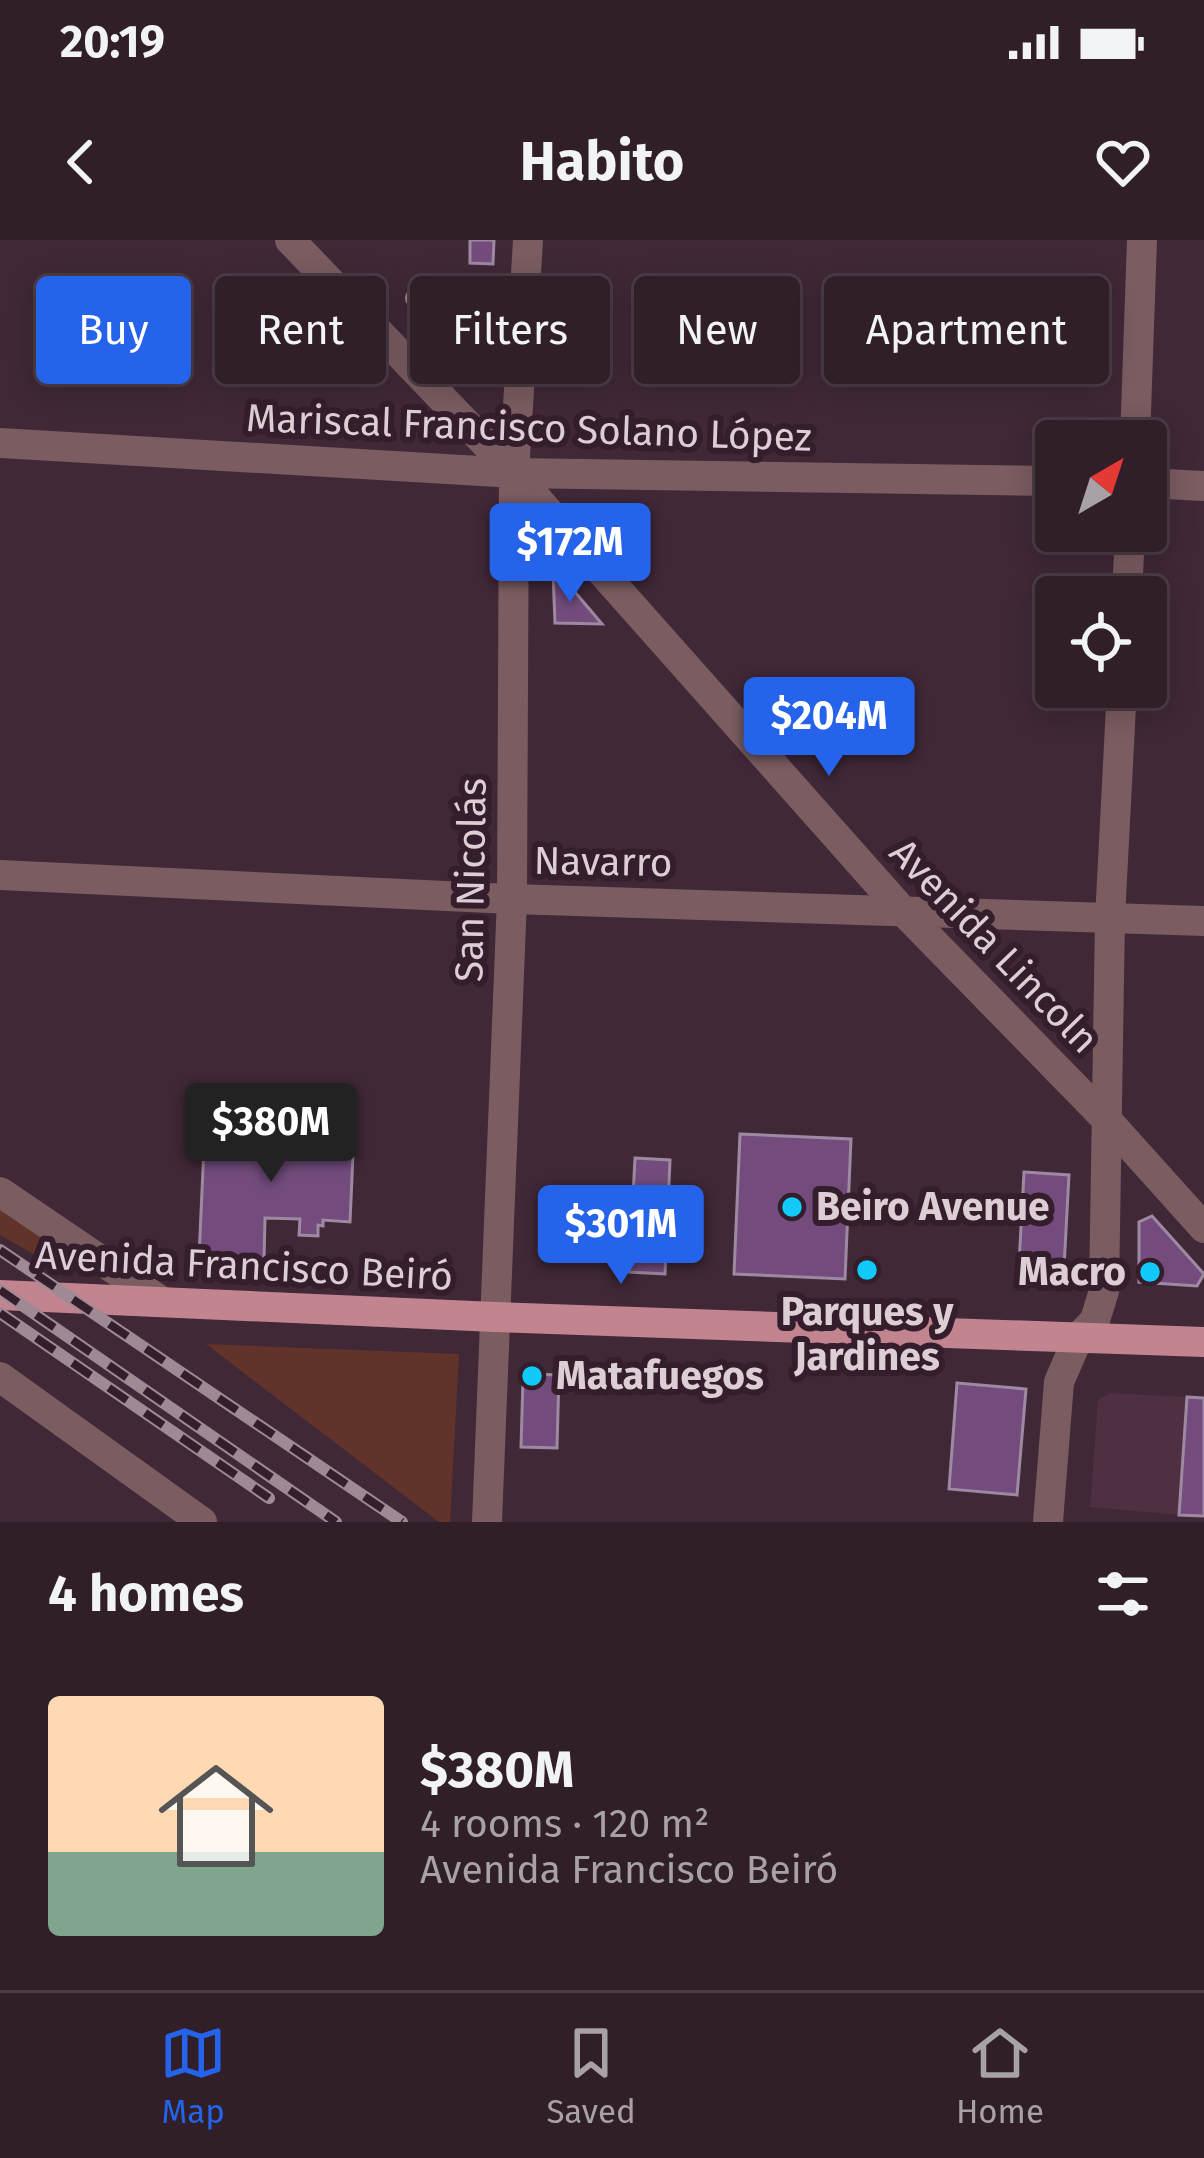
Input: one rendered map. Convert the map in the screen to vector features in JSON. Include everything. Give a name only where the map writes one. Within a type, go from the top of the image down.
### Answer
[{"type":"main road","name":"Avenida Francisco Beiró","points":[[0,1294],[1204,1342]]},
{"type":"street","name":"Avenida Lincoln","points":[[290,240],[514,473],[901,909],[1107,1120],[1204,1228]]},
{"type":"street","name":"San Nicolás","points":[[487,1522],[512,899],[514,473],[528,240]]},
{"type":"street","points":[[1136,420],[1142,240]]},
{"type":"street","name":"Mariscal Francisco Solano López","points":[[0,443],[514,473],[1035,481]]},
{"type":"street","points":[[1167,484],[1204,486]]},
{"type":"street","points":[[1048,1522],[1059,1382],[1078,1337],[1095,1320],[1104,1291],[1110,917],[1121,708]]},
{"type":"street","name":"Navarro","points":[[0,875],[512,899],[1204,921]]},
{"type":"street","points":[[0,1192],[160,1301]]},
{"type":"street","points":[[0,1377],[202,1522]]},
{"type":"shaded area","points":[[0,1204],[71,1259],[44,1260],[0,1235]]},
{"type":"shaded area","points":[[206,1344],[459,1354],[450,1522],[439,1522]]},
{"type":"shaded area","points":[[1110,1393],[1187,1397],[1179,1515],[1090,1507],[1098,1400]]},
{"type":"building","points":[[470,240],[494,240],[493,264],[470,263]]},
{"type":"building","points":[[558,572],[602,624],[555,623],[553,573]]},
{"type":"building","points":[[205,1125],[354,1132],[350,1222],[323,1220],[318,1236],[299,1235],[300,1219],[265,1218],[264,1260],[199,1257]]},
{"type":"building","name":"Beiro Avenue","points":[[740,1134],[851,1139],[845,1279],[734,1274]]},
{"type":"building","points":[[635,1158],[670,1160],[665,1274],[629,1272]]},
{"type":"building","points":[[1024,1172],[1069,1175],[1063,1286],[1018,1283]]},
{"type":"building","points":[[1152,1216],[1204,1274],[1197,1286],[1139,1282],[1139,1222]]},
{"type":"building","points":[[530,1374],[559,1375],[557,1448],[521,1447],[523,1379]]},
{"type":"building","points":[[957,1383],[1026,1389],[1017,1495],[949,1489]]},
{"type":"building","points":[[1187,1397],[1204,1398],[1204,1516],[1179,1515]]},
{"type":"railway","points":[[0,1250],[402,1522]]},
{"type":"railway","points":[[0,1290],[336,1522]]},
{"type":"railway","points":[[0,1313],[269,1498]]},
{"type":"place","name":"Beiro Avenue","points":[[792,1207]]},
{"type":"place","name":"Parques y Jardines","points":[[867,1270]]},
{"type":"place","name":"Macro","points":[[1150,1272]]},
{"type":"place","name":"Matafuegos","points":[[532,1376]]}]
